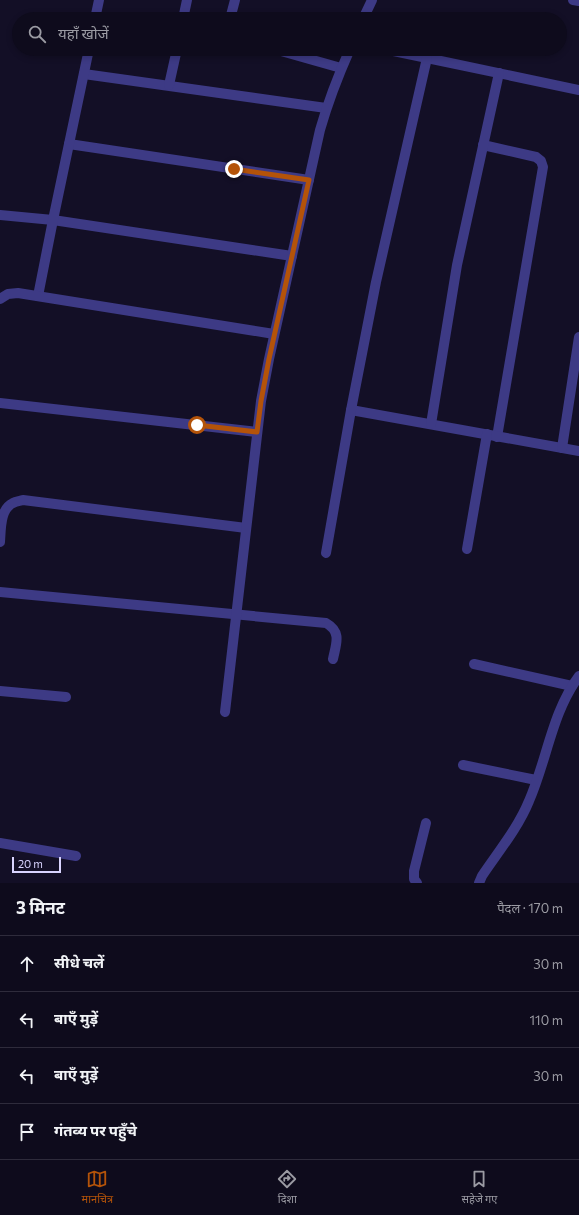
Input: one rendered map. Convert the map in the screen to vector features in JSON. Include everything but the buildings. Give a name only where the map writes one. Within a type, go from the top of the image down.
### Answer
[{"type":"street","points":[[96,12],[99,0]]},
{"type":"street","points":[[184,12],[187,0]]},
{"type":"street","points":[[232,12],[235,0]]},
{"type":"street","points":[[367,12],[372,0]]},
{"type":"street","points":[[573,0],[579,1]]},
{"type":"street","points":[[38,296],[88,56]]},
{"type":"street","points":[[169,86],[175,56]]},
{"type":"street","points":[[299,56],[341,68]]},
{"type":"street","points":[[225,712],[261,401],[274,334],[326,108],[347,56]]},
{"type":"street","points":[[417,56],[579,90]]},
{"type":"street","points":[[326,553],[350,410],[385,240],[427,58]]},
{"type":"street","points":[[431,424],[457,266],[499,73]]},
{"type":"street","points":[[84,74],[326,108]]},
{"type":"street","points":[[69,144],[309,180]]},
{"type":"street","points":[[467,549],[492,436],[543,167],[541,161],[536,157],[483,145]]},
{"type":"street","points":[[0,215],[53,220],[292,256]]},
{"type":"street","points":[[0,299],[8,294],[18,293],[274,334]]},
{"type":"street","points":[[562,448],[579,337]]},
{"type":"street","points":[[0,403],[257,432]]},
{"type":"street","points":[[350,410],[579,451]]},
{"type":"street","points":[[0,542],[2,521],[6,510],[13,503],[23,500],[246,528]]},
{"type":"street","points":[[0,592],[326,623],[332,626],[336,632],[337,638],[333,659]]},
{"type":"street","points":[[474,664],[572,686]]},
{"type":"street","points":[[479,883],[482,876],[520,819],[529,801],[561,705],[579,676]]},
{"type":"street","points":[[0,691],[66,698]]},
{"type":"street","points":[[463,765],[536,780]]},
{"type":"street","points":[[417,883],[414,879],[414,871],[426,823]]},
{"type":"street","points":[[0,843],[76,856]]},
{"type":"route","points":[[197,425],[257,432],[269,359],[309,180],[234,169]]}]
